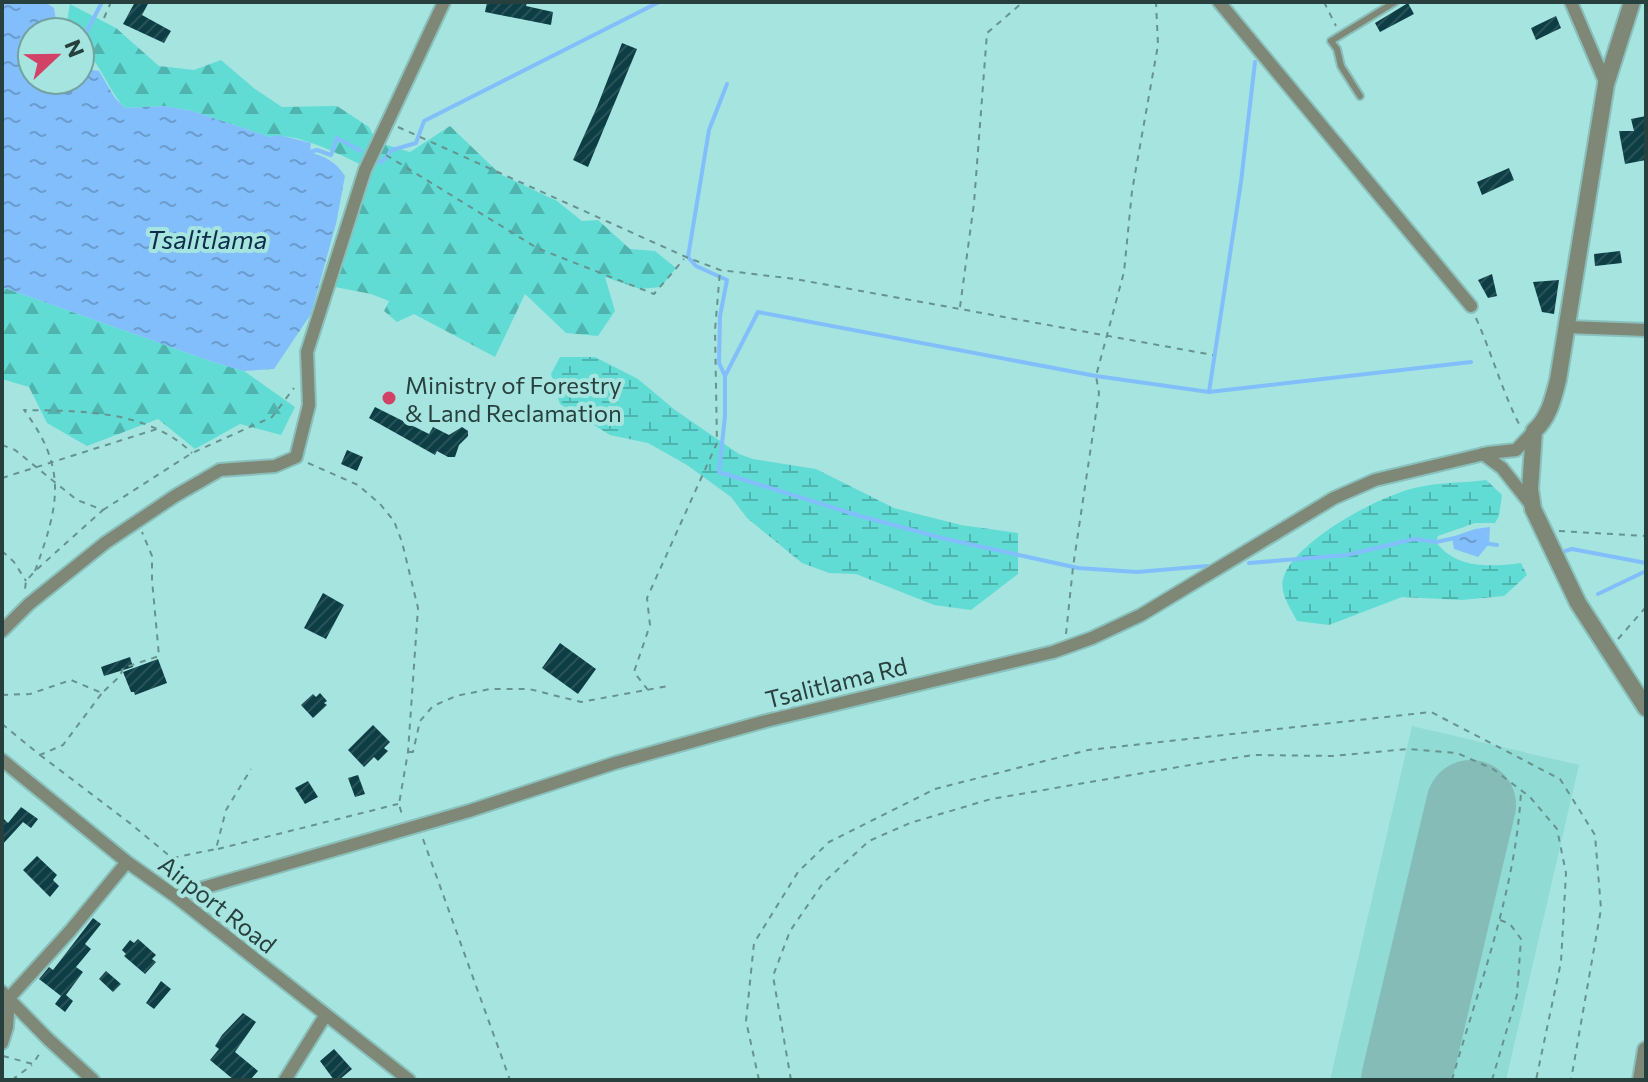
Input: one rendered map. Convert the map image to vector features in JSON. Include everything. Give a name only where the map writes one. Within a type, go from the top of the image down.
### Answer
[{"type":"street","points":[[2,631],[29,604],[105,543],[175,496],[220,470],[275,466],[296,457],[309,405],[307,352],[365,170],[444,2]]},
{"type":"street","points":[[1219,2],[1471,306]]},
{"type":"street","points":[[1571,2],[1606,84]]},
{"type":"street","points":[[1483,454],[1517,481],[1521,458],[1530,435],[1542,424],[1553,403],[1606,84],[1632,2]]},
{"type":"street","points":[[1568,327],[1646,330]]},
{"type":"street","name":"Tsalitlama Rd","points":[[175,896],[412,828],[615,763],[766,721],[1065,648],[1141,615],[1334,498],[1375,480],[1483,454],[1521,458]]},
{"type":"street","points":[[1521,458],[1503,459],[1506,473],[1533,509],[1578,603],[1646,708]]},
{"type":"street","points":[[1521,458],[1533,509]]},
{"type":"street","name":"Airport Road","points":[[2,760],[127,862],[175,896],[409,1080]]},
{"type":"street","points":[[2,1043],[7,1027],[6,995],[70,931],[127,862]]},
{"type":"street","points":[[6,995],[93,1080]]},
{"type":"street","points":[[285,1080],[325,1016]]},
{"type":"street","points":[[1641,1080],[1646,1050]]},
{"type":"lane","points":[[1360,96],[1341,66],[1337,49],[1331,41],[1395,2]]},
{"type":"path","points":[[104,18],[111,2]]},
{"type":"path","points":[[959,309],[974,203],[987,33],[1023,2]]},
{"type":"path","points":[[1065,648],[1073,567],[1099,393],[1096,376],[1124,272],[1132,191],[1158,45],[1156,2]]},
{"type":"path","points":[[1324,2],[1341,35]]},
{"type":"path","points":[[386,122],[720,270],[795,279],[1213,355]]},
{"type":"path","points":[[375,148],[537,248],[654,294],[686,257]]},
{"type":"path","points":[[648,690],[634,672],[650,625],[647,598],[717,443],[715,330],[720,270]]},
{"type":"path","points":[[1471,306],[1493,358],[1502,393],[1530,435]]},
{"type":"path","points":[[29,604],[24,594],[26,581],[103,510],[192,453],[272,417],[293,390],[298,378]]},
{"type":"path","points":[[35,571],[54,510],[56,485],[52,462],[40,431],[24,410],[83,411],[158,428],[192,453]]},
{"type":"path","points":[[2,478],[158,428]]},
{"type":"path","points":[[2,445],[15,450],[77,500],[103,510]]},
{"type":"path","points":[[296,457],[358,485],[394,521],[418,608],[408,752],[399,804],[412,828],[510,1080]]},
{"type":"path","points":[[40,755],[63,745],[102,693],[120,676],[123,668],[159,656],[152,556],[137,521]]},
{"type":"path","points":[[1545,532],[1585,531],[1646,536]]},
{"type":"path","points":[[2,551],[14,562],[26,581]]},
{"type":"path","points":[[1608,651],[1646,607]]},
{"type":"path","points":[[2,695],[30,694],[71,680],[102,693]]},
{"type":"path","points":[[408,752],[413,752],[420,721],[433,706],[456,696],[490,689],[529,689],[581,702],[668,686]]},
{"type":"path","points":[[759,1080],[746,1021],[754,943],[798,872],[829,842],[935,789],[1088,750],[1431,712],[1560,779],[1595,835],[1601,909],[1571,1080]]},
{"type":"path","points":[[2,724],[172,858],[399,804]]},
{"type":"path","points":[[791,1080],[773,976],[790,931],[823,883],[869,841],[910,823],[991,799],[1253,755],[1332,756],[1408,749],[1457,753],[1493,769],[1530,797],[1557,829],[1566,873],[1561,962],[1536,1080]]},
{"type":"path","points":[[216,849],[226,810],[251,769]]},
{"type":"path","points":[[1452,1080],[1500,920],[1519,833],[1521,790]]},
{"type":"path","points":[[1492,1080],[1517,995],[1521,939],[1510,924],[1500,920]]},
{"type":"path","points":[[12,1080],[33,1064],[48,1039]]},
{"type":"path","points":[[2,1056],[33,1064]]},
{"type":"shaded area","points":[[1412,726],[1579,765],[1506,1080],[1330,1080]]},
{"type":"green space","points":[[70,4],[93,16],[68,16]]},
{"type":"green space","points":[[96,18],[116,28],[159,66],[194,70],[221,60],[282,107],[337,106],[369,127],[377,142],[410,152],[450,126],[500,174],[557,201],[582,221],[598,220],[630,249],[655,251],[676,268],[661,287],[640,289],[605,277],[615,311],[598,336],[566,333],[525,294],[495,357],[414,314],[397,322],[384,311],[389,301],[335,287],[368,168],[306,141],[270,137],[192,111],[165,106],[125,108],[96,65]]},
{"type":"green space","points":[[2,287],[244,371],[295,407],[281,435],[240,424],[195,449],[158,419],[87,446],[47,423],[29,387],[2,379]]},
{"type":"green space","points":[[560,357],[595,357],[638,379],[675,410],[739,454],[816,469],[894,508],[961,525],[1018,533],[1018,574],[971,610],[934,605],[856,574],[829,573],[802,563],[747,518],[731,497],[687,465],[648,443],[610,435],[560,404],[551,374]]},
{"type":"green space","points":[[1486,480],[1502,495],[1495,523],[1475,523],[1438,536],[1436,542],[1444,551],[1464,562],[1486,565],[1521,563],[1527,575],[1504,596],[1461,600],[1402,597],[1329,625],[1297,621],[1284,594],[1284,576],[1292,562],[1323,533],[1364,508],[1403,491],[1435,484]]},
{"type":"water","name":"Tsalitlama","points":[[2,2],[45,2],[54,8],[55,16],[16,16],[16,96],[96,96],[96,71],[99,71],[115,98],[125,108],[165,106],[192,111],[270,137],[279,135],[311,143],[310,152],[330,161],[345,176],[336,224],[311,314],[274,369],[244,371],[213,362],[2,287]]},
{"type":"water","points":[[1490,527],[1489,544],[1478,557],[1454,549],[1452,537]]},
{"type":"building","points":[[135,2],[149,2],[142,15],[171,31],[164,43],[123,24]]},
{"type":"building","points":[[487,2],[527,2],[526,6],[553,12],[551,25],[485,12]]},
{"type":"building","points":[[1408,3],[1414,14],[1380,32],[1375,23]]},
{"type":"building","points":[[1556,16],[1561,28],[1536,40],[1531,28]]},
{"type":"building","points":[[622,43],[637,49],[588,167],[573,160]]},
{"type":"building","points":[[1646,116],[1646,160],[1625,164],[1619,131],[1634,131],[1631,119]]},
{"type":"building","points":[[1509,168],[1514,180],[1482,195],[1477,182]]},
{"type":"building","points":[[1620,251],[1622,263],[1595,266],[1594,254]]},
{"type":"building","points":[[1492,274],[1497,296],[1488,298],[1478,280]]},
{"type":"building","points":[[1559,280],[1554,314],[1542,312],[1533,282]]},
{"type":"building","points":[[375,407],[429,434],[433,427],[449,435],[462,427],[468,431],[468,436],[459,445],[455,457],[437,451],[435,455],[369,418]]},
{"type":"building","points":[[347,450],[363,457],[357,471],[341,464]]},
{"type":"building","points":[[323,593],[344,605],[326,639],[304,628]]},
{"type":"building","points":[[560,643],[596,669],[578,694],[542,668]]},
{"type":"building","points":[[130,657],[133,667],[104,676],[101,667]]},
{"type":"building","points":[[158,659],[167,683],[135,695],[123,672]]},
{"type":"building","points":[[320,693],[327,705],[313,718],[301,705],[313,694],[316,697]]},
{"type":"building","points":[[373,725],[390,742],[384,748],[388,751],[378,761],[374,757],[364,767],[348,750]]},
{"type":"building","points":[[358,775],[365,794],[355,797],[348,778]]},
{"type":"building","points":[[308,781],[318,797],[305,804],[295,788]]},
{"type":"building","points":[[21,807],[38,819],[31,828],[23,822],[2,845],[2,817],[8,823]]},
{"type":"building","points":[[37,856],[57,875],[53,880],[59,886],[50,897],[23,870]]},
{"type":"building","points":[[93,918],[101,924],[85,944],[91,949],[76,967],[83,972],[66,995],[73,1001],[65,1012],[55,1004],[61,996],[39,979],[49,967],[53,970]]},
{"type":"building","points":[[138,939],[156,955],[152,959],[156,962],[145,974],[124,956],[126,954],[122,950],[130,940],[134,943]]},
{"type":"building","points":[[106,971],[121,984],[113,992],[99,979]]},
{"type":"building","points":[[161,981],[171,989],[154,1009],[146,1003]]},
{"type":"building","points":[[243,1013],[256,1022],[235,1052],[258,1071],[250,1080],[234,1080],[210,1060],[219,1049],[215,1046],[222,1035]]},
{"type":"building","points":[[334,1049],[352,1069],[339,1080],[334,1080],[320,1061]]},
{"type":"waterway","points":[[95,16],[102,2]]},
{"type":"waterway","points":[[389,153],[416,143],[424,121],[659,2]]},
{"type":"waterway","points":[[1209,392],[1241,182],[1255,62]]},
{"type":"waterway","points":[[727,84],[709,130],[688,257],[696,266],[727,280],[720,316],[719,363],[725,376],[725,416],[719,472],[946,539],[1078,568],[1137,572],[1207,566]]},
{"type":"waterway","points":[[310,152],[317,150],[331,155],[337,138],[361,151]]},
{"type":"waterway","points":[[377,160],[382,162],[386,157]]},
{"type":"waterway","points":[[725,376],[758,312],[1096,376],[1209,392],[1471,362]]},
{"type":"waterway","points":[[1249,563],[1347,555],[1414,539],[1436,542],[1455,538]]},
{"type":"waterway","points":[[1484,543],[1497,545]]},
{"type":"waterway","points":[[1565,551],[1572,549],[1646,563]]},
{"type":"waterway","points":[[1598,594],[1646,571]]},
{"type":"runway","points":[[1406,1080],[1471,805]]},
{"type":"place","name":"Ministry of Forestry & Land Reclamation","points":[[389,398]]}]
